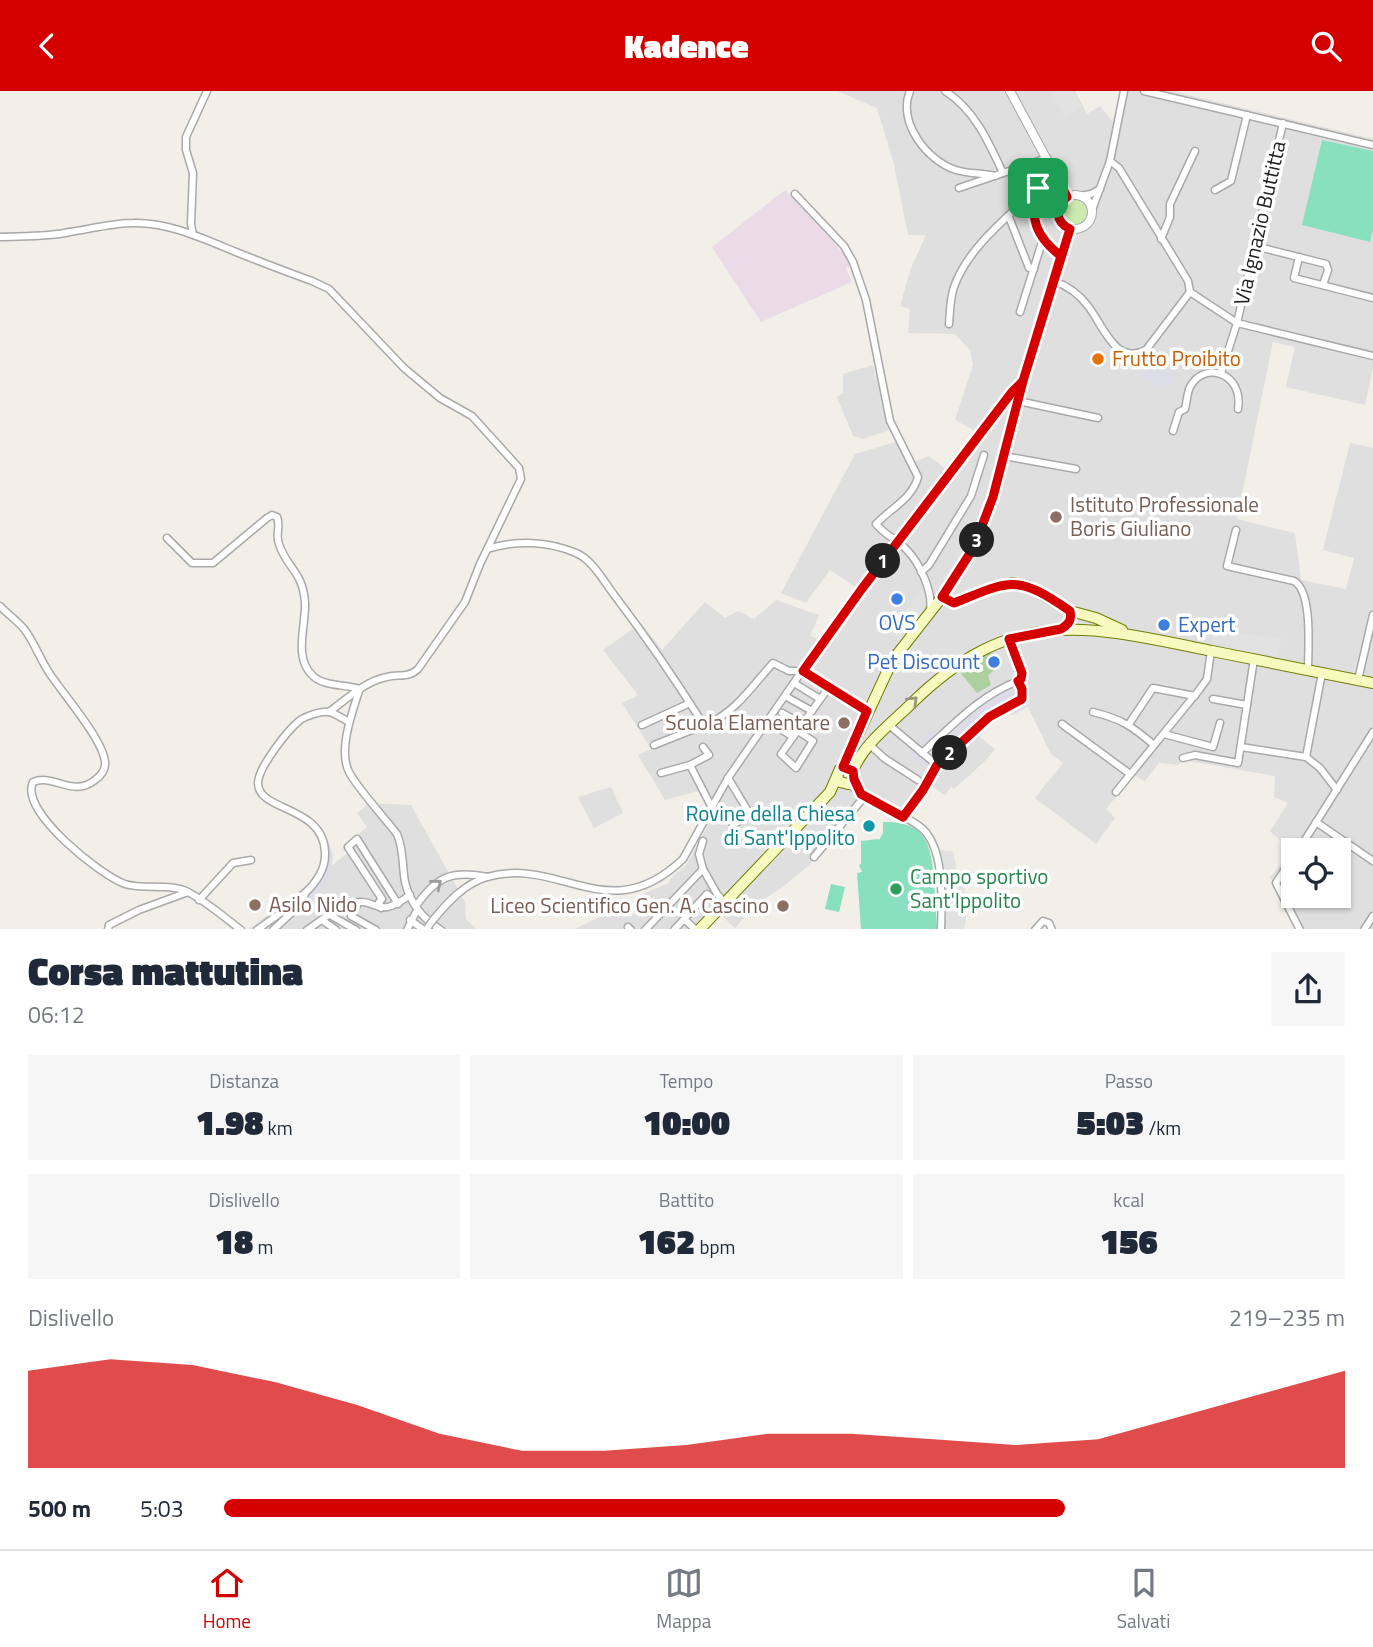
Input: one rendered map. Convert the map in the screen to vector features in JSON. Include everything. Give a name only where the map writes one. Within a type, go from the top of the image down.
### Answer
[{"type":"main road","points":[[930,612],[1012,583],[1028,586],[1070,611],[1096,618],[1106,627]]},
{"type":"main road","points":[[846,777],[867,711],[900,647],[942,597],[954,603]]},
{"type":"main road","points":[[1061,629],[1070,621],[1070,611]]},
{"type":"main road","points":[[697,929],[846,777],[870,744],[889,725],[953,667],[985,648],[1009,639],[1061,629],[1106,627],[1373,683]]},
{"type":"street","points":[[193,235],[193,173],[186,150],[186,137],[206,91]]},
{"type":"street","points":[[910,91],[906,101],[906,114],[930,155],[938,162],[957,170],[999,174]]},
{"type":"street","points":[[945,91],[972,115],[985,136],[999,174]]},
{"type":"street","points":[[1010,91],[1067,197]]},
{"type":"street","points":[[1100,189],[1062,200],[1057,211],[1060,222],[1076,230],[1087,225],[1092,210],[1100,189],[1110,161],[1124,91]]},
{"type":"street","points":[[1144,91],[1373,145]]},
{"type":"street","points":[[1215,190],[1231,181],[1247,115]]},
{"type":"street","name":"Via Ignazio Buttitta","points":[[1221,373],[1237,323],[1283,123]]},
{"type":"street","points":[[1161,239],[1170,217],[1170,204],[1195,151]]},
{"type":"street","points":[[959,188],[1047,158]]},
{"type":"street","points":[[1110,161],[1119,169],[1188,281],[1190,292],[1237,323],[1373,356]]},
{"type":"street","points":[[949,324],[952,296],[961,272],[980,245],[1054,171]]},
{"type":"street","points":[[1038,188],[1033,202],[1035,218],[1043,239],[1061,256]]},
{"type":"street","points":[[795,194],[844,246],[853,262],[866,300],[890,421],[918,477],[907,498],[876,524],[907,550],[921,572],[932,600],[930,612]]},
{"type":"street","points":[[1080,196],[1088,201],[1092,210]]},
{"type":"street","points":[[1009,216],[1029,268],[1034,269]]},
{"type":"street","points":[[0,237],[70,233],[81,229],[95,230],[102,226],[134,223],[165,226],[329,289],[404,368],[440,398],[472,417],[521,473],[521,479],[465,602],[418,669],[414,673],[376,680],[329,712],[300,720],[268,759],[258,785],[264,797],[306,818],[321,836],[325,847],[325,860],[316,880],[305,893],[257,929]]},
{"type":"street","points":[[928,588],[942,597],[974,547],[993,497],[1023,381],[1070,229]]},
{"type":"street","points":[[1020,312],[1043,239]]},
{"type":"street","points":[[1255,246],[1326,264],[1328,270],[1323,285]]},
{"type":"street","points":[[1299,257],[1294,278],[1373,298]]},
{"type":"street","points":[[1054,281],[1074,291],[1088,305],[1114,346],[1130,354],[1139,354],[1146,350],[1190,292]]},
{"type":"street","points":[[1173,432],[1179,412],[1185,409],[1190,386],[1205,374],[1221,373],[1231,380],[1238,389],[1238,409]]},
{"type":"street","points":[[407,929],[417,908],[436,882],[450,875],[534,877],[587,893],[613,897],[651,887],[674,870],[683,859],[728,778],[794,683],[861,590],[1023,381]]},
{"type":"street","points":[[1018,401],[1098,418]]},
{"type":"street","points":[[921,572],[934,557],[966,505],[984,455]]},
{"type":"street","points":[[1004,456],[1076,468]]},
{"type":"street","points":[[167,538],[192,563],[213,563],[267,517],[277,517],[279,544],[301,580],[305,604],[302,650],[306,667],[318,680],[360,689]]},
{"type":"street","points":[[1236,530],[1227,566],[1294,581],[1302,588],[1307,605],[1308,670]]},
{"type":"street","points":[[487,549],[525,542],[577,553],[587,559],[662,658],[700,719],[707,724]]},
{"type":"street","points":[[0,606],[26,630],[48,670],[95,735],[106,761],[96,780],[86,786],[73,787],[37,779],[31,790],[38,811],[67,842],[120,882],[136,888],[188,892],[241,929]]},
{"type":"street","points":[[1358,680],[1373,615]]},
{"type":"street","points":[[922,753],[977,703],[996,690],[1021,679],[1022,673],[1009,639]]},
{"type":"street","points":[[1116,792],[1207,679],[1211,651]]},
{"type":"street","points":[[1183,758],[1195,755],[1238,763],[1254,659]]},
{"type":"street","points":[[654,745],[720,719],[739,702],[773,663],[789,671],[803,671],[867,711]]},
{"type":"street","points":[[1306,757],[1322,673]]},
{"type":"street","points":[[903,817],[937,765],[989,717],[1022,699],[1022,689],[1018,681]]},
{"type":"street","points":[[794,683],[820,699]]},
{"type":"street","points":[[782,713],[798,731],[813,741],[796,768],[781,754],[798,731],[829,687]]},
{"type":"street","points":[[1129,724],[1153,688],[1195,696]]},
{"type":"street","points":[[360,689],[349,722],[346,759],[349,772],[397,834],[402,845],[405,883],[417,908],[441,929]]},
{"type":"street","points":[[785,696],[812,711]]},
{"type":"street","points":[[1213,699],[1247,705]]},
{"type":"street","points":[[642,725],[690,703]]},
{"type":"street","points":[[329,712],[349,722]]},
{"type":"street","points":[[1093,712],[1129,724],[1154,745]]},
{"type":"street","points":[[1164,734],[1213,747],[1220,723]]},
{"type":"street","points":[[1062,724],[1130,774]]},
{"type":"street","points":[[774,725],[798,731]]},
{"type":"street","points":[[889,725],[937,765]]},
{"type":"street","points":[[1306,838],[1373,732]]},
{"type":"street","points":[[1195,755],[1197,743]]},
{"type":"street","points":[[870,744],[892,764],[918,780]]},
{"type":"street","points":[[661,773],[690,765],[709,755],[703,747]]},
{"type":"street","points":[[1241,747],[1306,757],[1320,768],[1337,790]]},
{"type":"street","points":[[690,765],[712,806]]},
{"type":"street","points":[[846,777],[863,795],[926,832],[936,849],[939,862],[942,929]]},
{"type":"street","points":[[728,778],[748,811],[747,816],[733,825]]},
{"type":"street","points":[[814,857],[863,795]]},
{"type":"street","points":[[1316,822],[1373,861]]},
{"type":"street","points":[[381,908],[379,902],[383,899],[348,847],[357,839],[398,904]]},
{"type":"street","points":[[703,841],[699,854],[703,869],[723,905]]},
{"type":"street","points":[[200,900],[233,863],[251,860]]},
{"type":"street","points":[[645,929],[703,869]]},
{"type":"street","points":[[465,874],[472,883]]},
{"type":"street","points":[[1281,875],[1276,883],[1281,893]]},
{"type":"street","points":[[410,920],[426,929],[454,897],[472,883],[488,877]]},
{"type":"street","points":[[108,929],[109,925],[127,915],[188,892]]},
{"type":"street","points":[[273,929],[303,902],[305,893]]},
{"type":"street","points":[[674,929],[707,894],[723,905]]},
{"type":"street","points":[[314,928],[344,906],[358,902],[381,908],[391,907],[410,895]]},
{"type":"street","points":[[358,902],[351,916],[376,929]]},
{"type":"street","points":[[1289,908],[1300,929]]},
{"type":"street","points":[[330,915],[356,929]]},
{"type":"street","points":[[1364,929],[1373,916]]},
{"type":"street","points":[[684,919],[697,929]]},
{"type":"street","points":[[322,920],[336,929]]},
{"type":"street","points":[[1035,929],[1043,922],[1049,923],[1052,929]]},
{"type":"shaded area","points":[[837,91],[1075,91],[1087,114],[1100,106],[1113,122],[1120,91],[1172,91],[1373,139],[1373,368],[1365,405],[1286,387],[1295,347],[1273,342],[1237,519],[1295,533],[1301,580],[1346,589],[1354,558],[1323,550],[1350,443],[1373,448],[1373,929],[1296,929],[1286,908],[1351,908],[1351,838],[1281,838],[1281,841],[1270,831],[1288,803],[1274,797],[1275,776],[1183,760],[1179,765],[1159,763],[1145,781],[1134,775],[1106,809],[1115,818],[1096,844],[1035,798],[1063,763],[1051,754],[1028,707],[1012,715],[1006,712],[986,727],[980,737],[995,749],[983,763],[954,789],[951,787],[945,795],[925,782],[902,814],[871,793],[822,854],[783,887],[755,905],[735,928],[720,914],[705,929],[574,929],[615,910],[631,917],[641,905],[635,897],[669,883],[687,864],[713,816],[698,791],[665,800],[638,755],[651,749],[622,703],[638,695],[603,650],[641,623],[662,650],[705,602],[725,618],[738,611],[754,619],[776,600],[819,615],[810,636],[818,639],[857,588],[830,570],[806,603],[781,593],[855,454],[896,442],[910,463],[929,456],[946,469],[975,431],[955,420],[973,365],[970,350],[955,334],[908,333],[910,309],[900,306],[911,268],[926,235],[908,235],[894,164],[877,108]]},
{"type":"shaded area","points":[[1050,91],[1073,91],[1082,107],[1065,117]]},
{"type":"shaded area","points":[[785,190],[820,225],[852,265],[846,268],[852,282],[761,322],[712,247]]},
{"type":"shaded area","points":[[1156,356],[1176,373],[1171,386],[1162,383],[1160,389],[1142,374]]},
{"type":"shaded area","points":[[873,365],[889,430],[863,439],[853,436],[837,397],[843,393],[843,374]]},
{"type":"shaded area","points":[[923,587],[929,598],[925,611],[900,641],[888,632]]},
{"type":"shaded area","points":[[1214,629],[1282,639],[1277,656],[1234,649],[1231,645],[1218,642],[1211,644]]},
{"type":"shaded area","points":[[1021,675],[1025,676],[1028,705],[1016,713],[1006,710],[999,714],[972,745],[968,742],[951,762],[947,759],[937,772],[930,770],[909,754],[931,731],[935,735],[977,698]]},
{"type":"shaded area","points":[[611,787],[623,813],[594,828],[578,797]]},
{"type":"shaded area","points":[[370,803],[411,805],[465,902],[466,919],[476,929],[249,929],[348,853],[343,846],[367,827],[357,813]]},
{"type":"shaded area","points":[[327,837],[333,855],[331,872],[325,887],[310,902],[309,892],[325,871]]},
{"type":"shaded area","points":[[940,850],[953,851],[957,872],[964,874],[964,929],[945,929]]},
{"type":"shaded area","points":[[1281,864],[1281,899],[1270,877]]},
{"type":"green space","points":[[1322,140],[1373,151],[1373,230],[1370,242],[1302,225]]},
{"type":"green space","points":[[1074,200],[1083,204],[1087,213],[1083,222],[1074,226],[1065,222],[1061,213],[1065,204]]},
{"type":"green space","points":[[990,652],[997,668],[988,675],[991,685],[977,693],[959,671]]},
{"type":"green space","name":"Campo sportivo Sant'Ippolito","points":[[883,822],[908,825],[917,830],[928,845],[933,866],[937,929],[861,929],[857,873],[862,872],[859,865],[861,841],[879,840],[883,833]]},
{"type":"green space","points":[[831,884],[845,887],[839,912],[825,909]]},
{"type":"place","name":"Frutto Proibito","points":[[1098,359]]},
{"type":"place","name":"Istituto Professionale Boris Giuliano","points":[[1056,517]]},
{"type":"place","name":"OVS","points":[[897,599]]},
{"type":"place","name":"Expert","points":[[1164,625]]},
{"type":"place","name":"Pet Discount","points":[[994,662]]},
{"type":"place","name":"Scuola Elamentare","points":[[844,723]]},
{"type":"place","name":"Rovine della Chiesa di Sant'Ippolito","points":[[869,826]]},
{"type":"place","name":"Campo sportivo Sant'Ippolito","points":[[896,889]]},
{"type":"place","name":"Asilo Nido","points":[[255,905]]},
{"type":"place","name":"Liceo Scientifico Gen. A. Cascino","points":[[783,906]]},
{"type":"route","points":[[1038,188],[1033,202],[1039,234],[1048,246],[1061,256],[1023,381],[861,590],[803,671],[867,711],[843,767],[849,767],[853,771],[861,794],[903,817],[937,765],[989,717],[1022,699],[1022,689],[1018,681],[1022,673],[1009,639],[1061,629],[1070,621],[1070,611],[1028,586],[1012,583],[998,586],[954,603],[942,597],[974,547],[993,497],[1023,381],[1070,229],[1060,222],[1058,217],[1059,205],[1067,197],[1054,171],[1038,188]]}]
